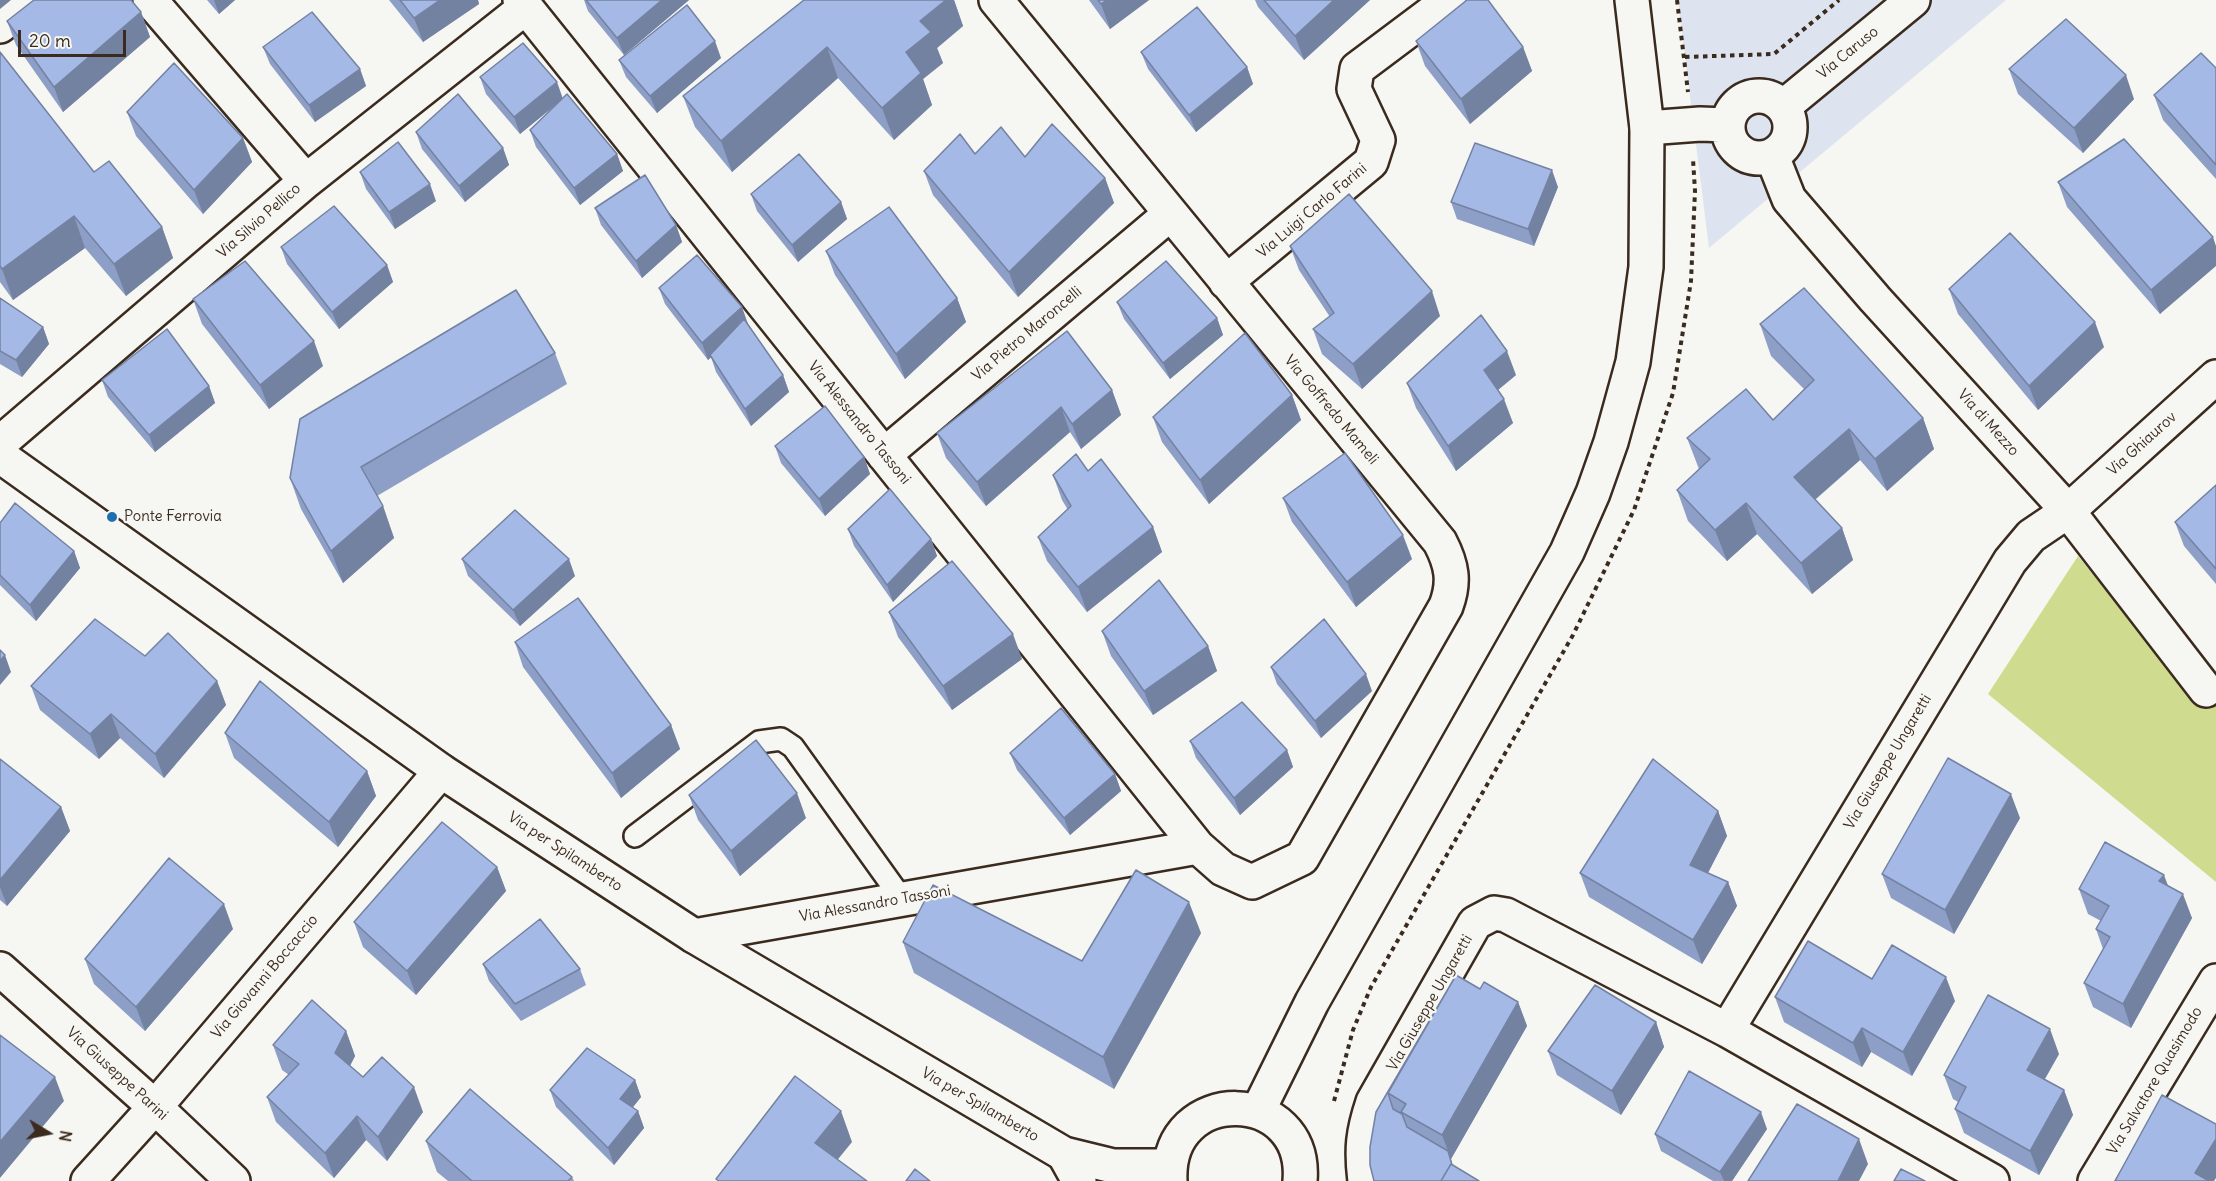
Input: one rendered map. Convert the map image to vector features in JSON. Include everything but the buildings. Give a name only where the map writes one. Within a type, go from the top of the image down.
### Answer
[{"type":"street","points":[[0,26],[32,0]]},
{"type":"street","points":[[150,0],[306,181]]},
{"type":"street","name":"Via Goffredo Mameli","points":[[996,0],[1440,542],[1448,557],[1452,572],[1452,590],[1446,606],[1302,858]]},
{"type":"street","name":"Via Luigi Carlo Farini","points":[[1226,282],[1371,162],[1378,141],[1354,89],[1357,69],[1449,0]]},
{"type":"street","points":[[1258,1111],[1311,1002],[1566,552],[1593,493],[1611,442],[1633,362],[1646,267],[1647,129],[1632,0]]},
{"type":"street","name":"Via Caruso","points":[[1783,107],[1913,0]]},
{"type":"street","name":"Via Silvio Pellico","points":[[0,443],[306,181],[523,4]]},
{"type":"street","name":"Via Alessandro Tassoni","points":[[523,4],[1197,847],[1223,869],[1252,882],[1302,858]]},
{"type":"street","points":[[1749,97],[1767,97],[1783,107],[1791,125],[1780,151],[1761,159],[1750,158],[1740,153],[1728,135],[1727,125],[1734,108],[1749,97]]},
{"type":"street","points":[[1647,129],[1700,124],[1727,125]]},
{"type":"street","name":"Via di Mezzo","points":[[1772,156],[1789,199],[1875,299],[2068,511],[2206,690]]},
{"type":"street","name":"Via Pietro Maroncelli","points":[[884,455],[1170,214]]},
{"type":"street","name":"Via Ghiaurov","points":[[2068,511],[2216,377]]},
{"type":"street","name":"Via per Spilamberto","points":[[0,456],[441,771],[694,936],[1071,1167],[1113,1166],[1170,1174],[1174,1147],[1185,1130],[1200,1117],[1219,1109],[1239,1107],[1258,1111],[1279,1124],[1294,1143],[1302,1166],[1300,1181]]},
{"type":"street","name":"Via Giuseppe Ungaretti","points":[[1727,1030],[2010,561],[2031,536],[2068,511]]},
{"type":"street","name":"Via Giovanni Boccaccio","points":[[88,1181],[155,1107],[441,771]]},
{"type":"street","name":"Via Alessandro Tassoni","points":[[694,936],[1197,847]]},
{"type":"street","name":"Via Giuseppe Ungaretti","points":[[1365,1181],[1361,1154],[1365,1125],[1373,1102],[1475,923],[1494,913],[1506,915],[1727,1030],[1992,1181]]},
{"type":"street","name":"Via Giuseppe Parini","points":[[0,969],[155,1107],[233,1181]]},
{"type":"street","name":"Via Salvatore Quasimodo","points":[[2095,1181],[2216,981]]},
{"type":"lane","points":[[635,836],[759,742],[781,739],[793,747],[902,899]]},
{"type":"path","points":[[1685,57],[1774,54],[1839,0]]},
{"type":"shaded area","points":[[1678,0],[2006,0],[1709,248]]},
{"type":"green space","points":[[2078,556],[2197,702],[2216,686],[2216,882],[1988,694]]},
{"type":"place","name":"Ponte Ferrovia","points":[[112,517]]}]
